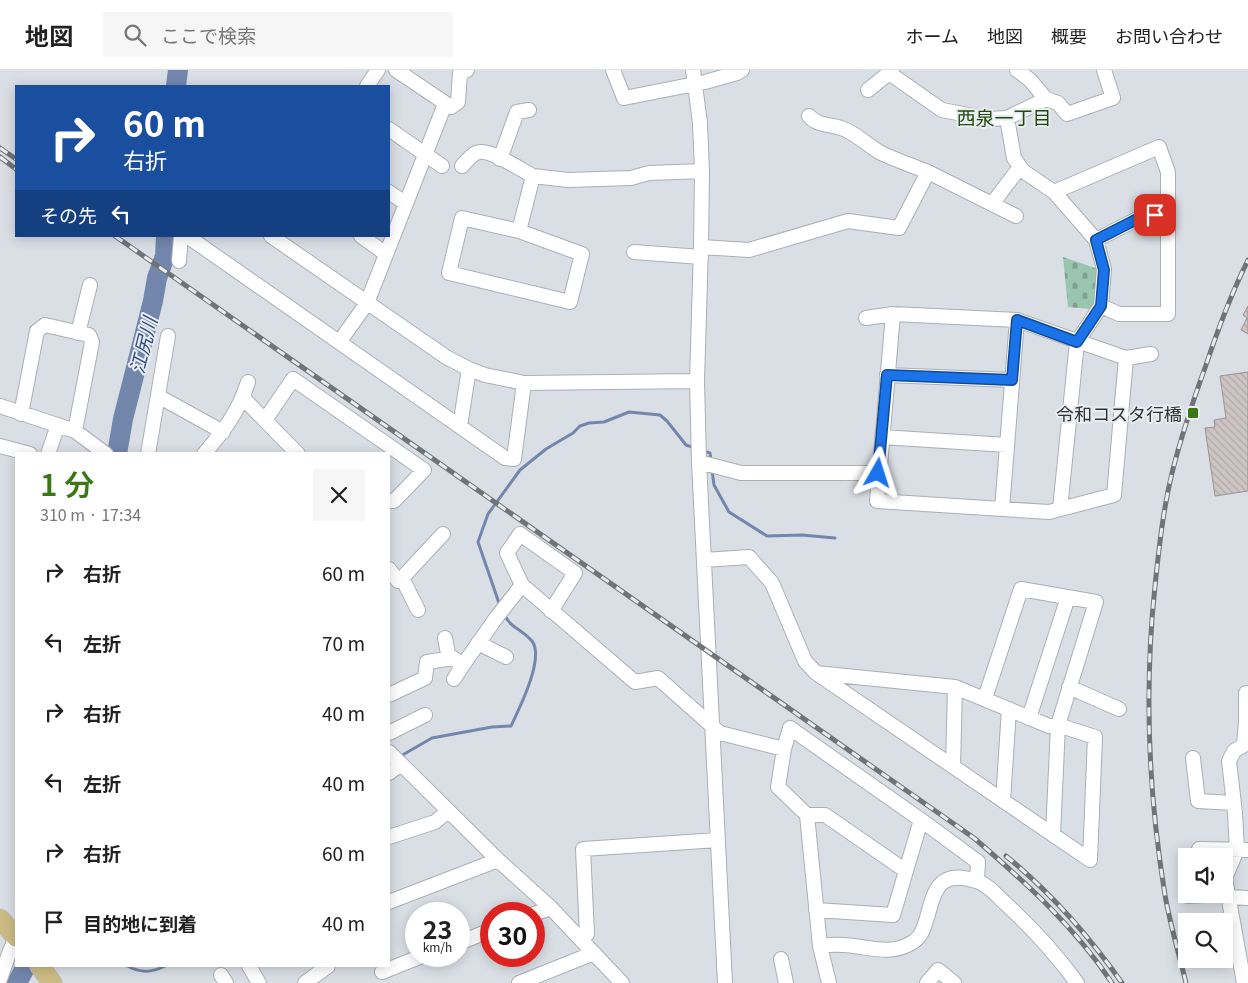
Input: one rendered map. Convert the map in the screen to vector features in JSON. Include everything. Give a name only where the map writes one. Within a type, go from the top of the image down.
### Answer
[{"type":"main road","points":[[0,919],[15,936]]},
{"type":"main road","points":[[41,967],[52,983]]},
{"type":"street","points":[[368,85],[378,70]]},
{"type":"street","points":[[396,70],[451,107],[458,102],[460,73],[467,70]]},
{"type":"street","points":[[613,70],[624,98],[694,76],[737,73],[742,70]]},
{"type":"street","points":[[1017,70],[1030,80],[1046,99],[1058,103],[1067,114],[1113,98],[1104,70]]},
{"type":"street","points":[[868,90],[890,72],[942,110],[989,119],[1007,118],[1046,99]]},
{"type":"street","points":[[694,76],[700,123],[702,171],[697,381],[699,462],[725,983]]},
{"type":"street","points":[[340,341],[367,303],[445,104]]},
{"type":"street","points":[[500,159],[517,112],[529,110]]},
{"type":"street","points":[[809,116],[814,122],[840,128],[881,152],[928,172],[1016,216]]},
{"type":"street","points":[[1007,118],[1014,158],[1023,171],[1054,192],[1096,240],[1104,270],[1101,306],[1077,342],[1060,509]]},
{"type":"street","points":[[390,130],[442,166]]},
{"type":"street","points":[[1054,192],[1159,147],[1168,172],[1168,314],[1119,314],[1101,306]]},
{"type":"street","points":[[462,166],[476,153],[484,152],[533,176],[568,180],[632,178],[649,173],[702,171]]},
{"type":"street","points":[[992,204],[1020,167]]},
{"type":"street","points":[[634,252],[749,250],[848,222],[899,228],[928,172]]},
{"type":"street","points":[[519,231],[533,176]]},
{"type":"street","points":[[390,193],[405,203]]},
{"type":"street","points":[[1096,240],[1143,216],[1168,214]]},
{"type":"street","points":[[462,218],[519,231],[582,254],[570,302],[449,273],[462,218]]},
{"type":"street","points":[[179,261],[181,237]]},
{"type":"street","points":[[188,237],[505,458],[514,459],[524,383]]},
{"type":"street","points":[[272,237],[446,357],[469,369],[524,383],[697,381]]},
{"type":"street","points":[[361,237],[386,254]]},
{"type":"street","points":[[78,333],[90,285]]},
{"type":"street","points":[[892,314],[877,501],[1049,512],[1114,495],[1126,358]]},
{"type":"street","points":[[866,318],[892,314],[1017,320],[1126,358],[1151,354]]},
{"type":"street","points":[[1002,509],[1017,320]]},
{"type":"street","points":[[21,414],[37,331],[45,325],[89,335],[92,342],[75,431]]},
{"type":"street","points":[[148,452],[168,336]]},
{"type":"street","points":[[460,426],[469,369]]},
{"type":"street","points":[[887,375],[1012,380]]},
{"type":"street","points":[[265,420],[293,379],[424,470],[394,501],[390,501]]},
{"type":"street","points":[[206,452],[223,432],[243,398],[248,382]]},
{"type":"street","points":[[158,396],[223,432]]},
{"type":"street","points":[[243,398],[296,452]]},
{"type":"street","points":[[0,406],[75,431],[103,452]]},
{"type":"street","points":[[49,452],[58,425]]},
{"type":"street","points":[[882,437],[1006,445]]},
{"type":"street","points":[[0,446],[22,452]]},
{"type":"street","points":[[699,462],[741,473],[878,473]]},
{"type":"street","points":[[390,570],[398,582],[443,534]]},
{"type":"street","points":[[551,611],[575,573],[520,534],[507,554],[522,585],[551,611],[635,682],[658,678],[720,733],[784,749]]},
{"type":"street","points":[[704,560],[749,557],[772,583],[804,662],[816,673],[1090,860],[1095,737],[1058,725],[1049,726],[955,687],[816,673]]},
{"type":"street","points":[[402,578],[418,610]]},
{"type":"street","points":[[454,679],[496,618],[522,585]]},
{"type":"street","points":[[985,698],[1021,589],[1096,602],[1058,725],[1053,835]]},
{"type":"street","points":[[1029,718],[1068,597]]},
{"type":"street","points":[[445,638],[449,658]]},
{"type":"street","points":[[478,643],[506,657]]},
{"type":"street","points":[[390,695],[425,678],[427,662],[453,658],[463,665]]},
{"type":"street","points":[[953,767],[955,687]]},
{"type":"street","points":[[1069,687],[1119,709]]},
{"type":"street","points":[[1233,865],[1242,850],[1239,809],[1229,760],[1234,751],[1244,745],[1247,721],[1246,693]]},
{"type":"street","points":[[1004,802],[1009,709]]},
{"type":"street","points":[[390,732],[425,715]]},
{"type":"street","points":[[829,983],[820,946],[807,815],[778,787],[784,749],[790,728],[978,862],[977,881]]},
{"type":"street","points":[[390,753],[498,860],[551,908],[622,983]]},
{"type":"street","points":[[1193,758],[1198,802],[1239,809]]},
{"type":"street","points":[[390,772],[401,764]]},
{"type":"street","points":[[390,837],[435,822],[448,811]]},
{"type":"street","points":[[807,815],[825,815],[906,871]]},
{"type":"street","points":[[816,910],[893,915],[921,820]]},
{"type":"street","points":[[582,941],[587,934],[583,849],[718,840]]},
{"type":"street","points":[[390,902],[498,860]]},
{"type":"street","points":[[820,946],[843,945],[886,951],[914,942],[920,936],[934,892],[942,883],[950,878],[960,878],[977,881],[988,888],[1032,929],[1077,983]]},
{"type":"street","points":[[1233,896],[1248,898]]},
{"type":"street","points":[[1229,903],[1244,983]]},
{"type":"street","points":[[545,910],[551,908]]},
{"type":"street","points":[[0,979],[15,940]]},
{"type":"street","points":[[519,983],[594,953]]},
{"type":"street","points":[[781,958],[786,983]]},
{"type":"street","points":[[382,974],[405,964]]},
{"type":"street","points":[[250,967],[259,983]]},
{"type":"street","points":[[928,983],[938,970],[954,983]]},
{"type":"street","points":[[305,983],[324,974]]},
{"type":"green space","points":[[1063,257],[1098,269],[1095,303],[1090,309],[1068,307]]},
{"type":"building","points":[[1248,306],[1248,334],[1241,330],[1247,318],[1243,315]]},
{"type":"building","points":[[1248,372],[1248,491],[1215,496],[1205,428],[1215,427],[1214,420],[1226,418],[1220,376]]},
{"type":"waterway","name":"江尻川","points":[[176,85],[178,70]]},
{"type":"waterway","name":"江尻川","points":[[117,452],[123,419],[153,301],[157,278],[165,256],[166,237]]},
{"type":"waterway","points":[[500,606],[478,542],[488,514],[520,470],[546,449],[573,433],[580,426],[604,422],[629,412],[660,415],[686,445],[695,448]]},
{"type":"waterway","points":[[703,451],[710,453],[711,461]]},
{"type":"waterway","points":[[712,470],[714,485],[729,512],[767,536],[802,535],[835,538]]},
{"type":"waterway","points":[[399,757],[432,738],[492,727],[511,726],[529,684],[533,671],[535,649],[532,641],[513,626],[504,614]]},
{"type":"waterway","name":"江尻川","points":[[17,983],[25,967]]},
{"type":"waterway","points":[[130,967],[146,971],[162,967]]},
{"type":"railway","points":[[0,148],[15,158]]},
{"type":"railway","points":[[0,157],[15,168]]},
{"type":"railway","points":[[116,237],[974,838],[1012,871],[1066,924],[1098,962],[1112,983]]},
{"type":"railway","points":[[1186,983],[1167,906],[1159,856],[1151,779],[1149,702],[1155,586],[1169,487],[1183,432],[1215,338],[1248,260]]},
{"type":"railway","points":[[1006,856],[1038,884],[1068,915],[1122,983]]},
{"type":"place","name":"令和コスタ行橋","points":[[1193,413]]},
{"type":"district","name":"西泉一丁目","points":[[1004,116]]},
{"type":"route","points":[[878,473],[887,375],[1012,380],[1017,320],[1077,342],[1101,306],[1104,270],[1096,240],[1143,216],[1155,215]]}]
